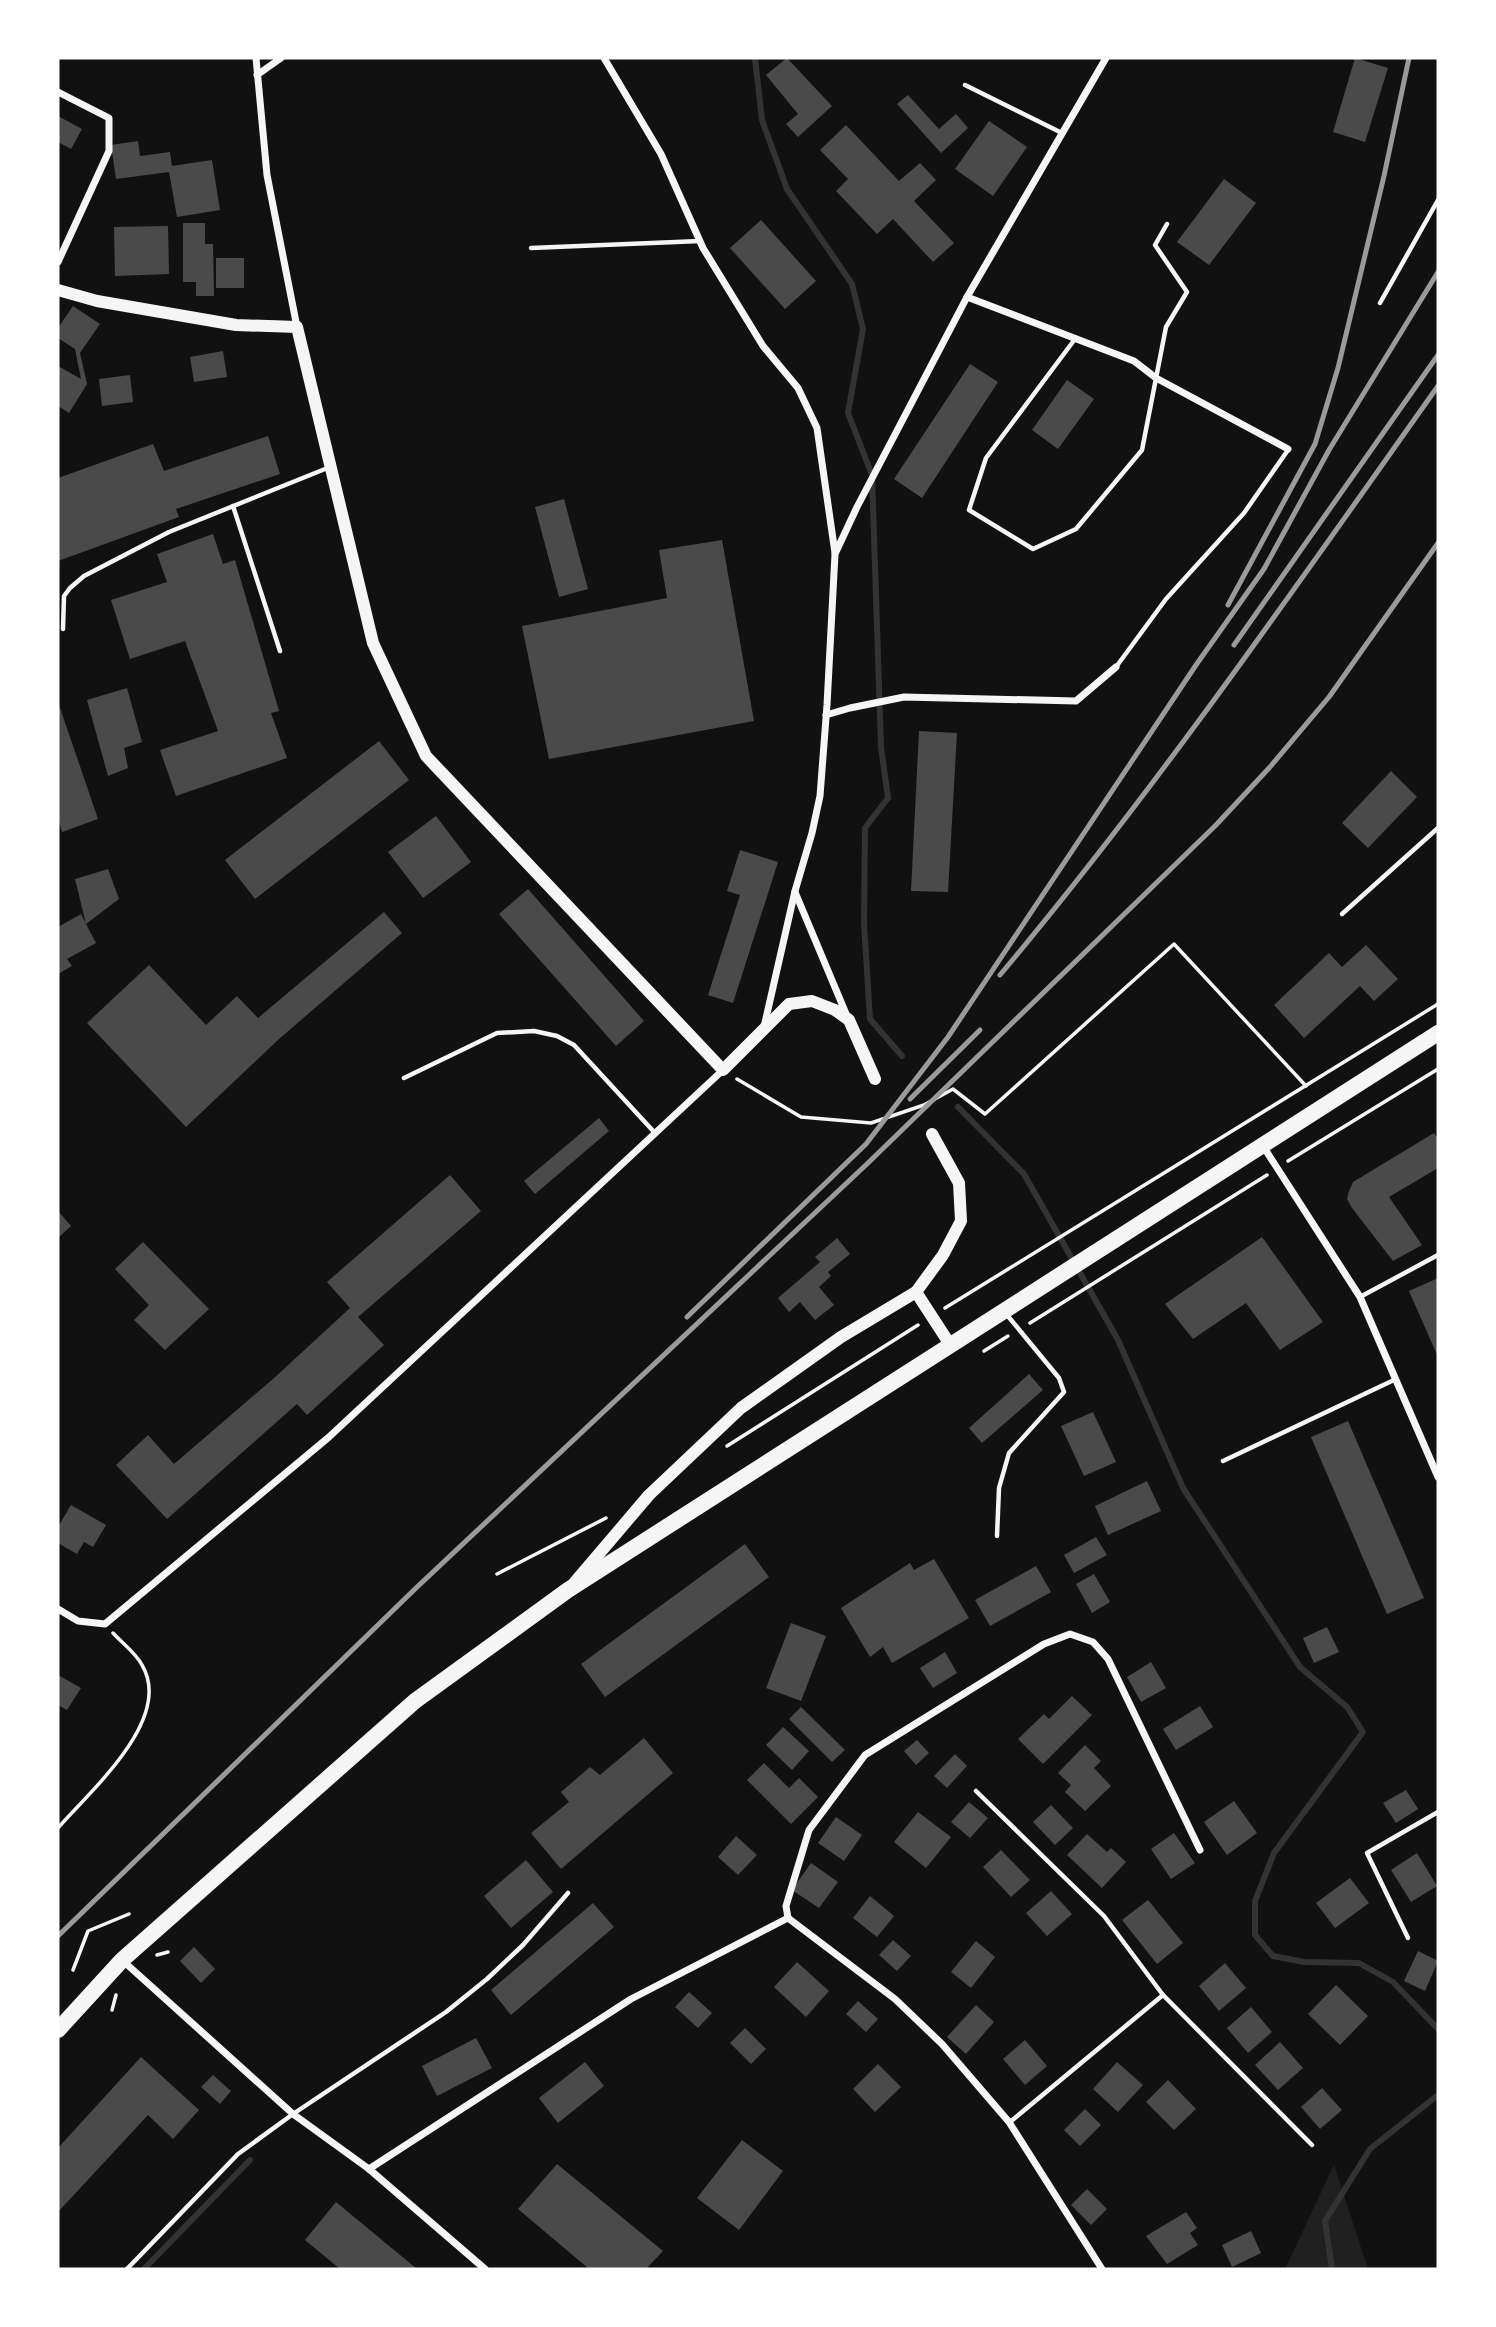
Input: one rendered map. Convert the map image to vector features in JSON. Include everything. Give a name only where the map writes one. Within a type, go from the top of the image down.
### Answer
[{"type":"highway","points":[[58,2030],[122,1960],[415,1702],[568,1590],[1438,1033]]},
{"type":"street","points":[[256,58],[267,175],[297,327],[373,643],[426,756],[723,1070]]},
{"type":"street","points":[[257,75],[281,58]]},
{"type":"street","points":[[604,58],[661,154],[700,242],[764,346],[797,388],[817,428],[835,554],[820,796],[762,1032]]},
{"type":"street","points":[[835,554],[967,297],[1106,58]]},
{"type":"street","points":[[58,92],[109,118],[108,151],[58,262]]},
{"type":"street","points":[[58,290],[97,301],[236,325],[297,327]]},
{"type":"street","points":[[967,297],[1134,361],[1156,378],[1288,449]]},
{"type":"street","points":[[826,715],[904,697],[1076,701],[1116,667]]},
{"type":"street","points":[[795,891],[875,1079]]},
{"type":"street","points":[[58,1609],[78,1621],[105,1624],[329,1437],[723,1070],[789,1004],[812,1001],[835,1010],[849,1020]]},
{"type":"street","points":[[568,1590],[649,1495],[741,1408],[841,1337],[916,1293],[943,1255],[961,1221],[959,1183],[932,1134]]},
{"type":"street","points":[[1262,1145],[1360,1297],[1438,1477]]},
{"type":"street","points":[[916,1293],[951,1346]]},
{"type":"street","points":[[1102,2269],[1009,2122],[942,2045],[895,1999],[788,1918],[786,1906],[809,1830],[865,1755],[1044,1644],[1070,1634],[1093,1642],[1108,1659],[1200,1850]]},
{"type":"street","points":[[369,2169],[631,1999],[788,1918]]},
{"type":"street","points":[[122,1960],[293,2114],[369,2169],[485,2269]]},
{"type":"lane","points":[[965,85],[1062,133]]},
{"type":"lane","points":[[1380,303],[1438,200]]},
{"type":"lane","points":[[1076,338],[986,458],[969,510],[1033,549],[1076,529],[1142,450],[1166,327],[1187,292],[1155,245],[1167,224]]},
{"type":"lane","points":[[531,248],[700,242]]},
{"type":"lane","points":[[1116,667],[1166,599],[1244,513],[1288,449]]},
{"type":"lane","points":[[63,629],[64,596],[84,576],[169,532],[331,466]]},
{"type":"lane","points":[[233,506],[280,651]]},
{"type":"lane","points":[[1342,914],[1438,828]]},
{"type":"lane","points":[[404,1078],[497,1033],[534,1031],[557,1036],[575,1045],[656,1133]]},
{"type":"lane","points":[[1360,1297],[1438,1255]]},
{"type":"lane","points":[[997,1536],[999,1488],[1009,1453],[1064,1392],[1059,1378],[1004,1311]]},
{"type":"lane","points":[[1223,1461],[1396,1378]]},
{"type":"lane","points":[[976,1791],[1104,1916],[1163,1995],[1312,2145]]},
{"type":"lane","points":[[1408,1938],[1367,1853],[1438,1812]]},
{"type":"lane","points":[[127,2269],[238,2154],[446,2012],[523,1945],[568,1892]]},
{"type":"lane","points":[[1009,2122],[1163,1995]]},
{"type":"path","points":[[723,1070],[801,1116],[871,1123],[924,1105],[953,1089],[985,1114],[1174,944],[1306,1086]]},
{"type":"path","points":[[723,1449],[932,1316],[1438,1004]]},
{"type":"path","points":[[1075,1294],[1100,1279]]},
{"type":"path","points":[[497,1574],[614,1513]]},
{"type":"path","points":[[58,1828],[123,1753],[149,1708],[149,1682],[142,1664],[105,1624]]},
{"type":"path","points":[[74,1970],[88,1931],[129,1914]]},
{"type":"shaded area","points":[[1334,2165],[1368,2269],[1285,2269]]},
{"type":"building","points":[[787,58],[832,106],[798,137],[786,124],[798,114],[766,75]]},
{"type":"building","points":[[1355,58],[1388,68],[1365,142],[1333,132]]},
{"type":"building","points":[[908,95],[939,129],[956,114],[968,128],[941,153],[897,104]]},
{"type":"building","points":[[58,116],[82,129],[71,149],[58,142]]},
{"type":"building","points":[[989,121],[1027,147],[993,196],[955,169]]},
{"type":"building","points":[[846,125],[899,181],[920,163],[936,180],[914,201],[954,243],[933,262],[893,219],[877,234],[836,191],[848,179],[820,150]]},
{"type":"building","points":[[138,141],[140,156],[170,152],[172,166],[212,160],[220,210],[177,217],[169,172],[116,179],[111,145]]},
{"type":"building","points":[[1224,179],[1256,203],[1209,265],[1177,242]]},
{"type":"building","points":[[761,220],[816,281],[785,309],[730,248]]},
{"type":"building","points":[[183,223],[205,223],[205,244],[213,244],[214,296],[196,296],[196,282],[183,282]]},
{"type":"building","points":[[168,226],[169,274],[115,276],[114,227]]},
{"type":"building","points":[[216,258],[244,258],[244,288],[216,288]]},
{"type":"building","points":[[73,306],[100,324],[80,353],[87,384],[69,413],[58,406],[58,366],[81,379],[75,349],[58,338],[58,328]]},
{"type":"building","points":[[223,351],[227,377],[194,382],[190,357]]},
{"type":"building","points":[[970,364],[998,382],[922,498],[894,479]]},
{"type":"building","points":[[130,375],[133,402],[102,406],[99,379]]},
{"type":"building","points":[[1067,380],[1094,399],[1058,449],[1032,430]]},
{"type":"building","points":[[268,436],[280,474],[176,509],[179,517],[58,561],[58,478],[153,444],[164,471]]},
{"type":"building","points":[[564,499],[588,589],[559,597],[535,507]]},
{"type":"building","points":[[213,534],[223,564],[235,560],[279,711],[271,713],[287,758],[176,796],[160,750],[218,731],[185,641],[130,659],[111,600],[167,582],[157,554]]},
{"type":"building","points":[[722,540],[754,721],[549,759],[522,626],[667,598],[659,550]]},
{"type":"building","points":[[127,688],[142,742],[124,748],[128,768],[108,776],[87,700]]},
{"type":"building","points":[[58,702],[98,819],[62,832],[58,818]]},
{"type":"building","points":[[919,731],[957,733],[948,892],[911,891]]},
{"type":"building","points":[[379,741],[409,780],[255,899],[225,860]]},
{"type":"building","points":[[1391,771],[1417,797],[1368,848],[1342,823]]},
{"type":"building","points":[[436,816],[471,862],[423,898],[388,852]]},
{"type":"building","points":[[740,850],[778,862],[733,1003],[708,995],[740,895],[727,891]]},
{"type":"building","points":[[108,869],[119,899],[86,924],[75,879]]},
{"type":"building","points":[[528,889],[644,1021],[616,1046],[499,914]]},
{"type":"building","points":[[384,912],[402,933],[279,1039],[186,1127],[87,1023],[149,965],[206,1025],[237,996],[258,1018]]},
{"type":"building","points":[[81,914],[96,943],[67,959],[72,966],[58,974],[58,927]]},
{"type":"building","points":[[1366,945],[1398,979],[1374,1001],[1360,986],[1304,1038],[1274,1005],[1329,953],[1342,967]]},
{"type":"building","points":[[599,1118],[609,1131],[535,1194],[524,1181]]},
{"type":"building","points":[[1434,1133],[1438,1139],[1438,1168],[1389,1197],[1422,1245],[1393,1261],[1352,1208],[1347,1199],[1349,1191],[1353,1182]]},
{"type":"building","points":[[450,1175],[481,1211],[358,1317],[384,1345],[307,1415],[297,1404],[167,1519],[116,1465],[148,1435],[174,1464],[273,1379],[350,1308],[327,1282]]},
{"type":"building","points":[[58,1211],[71,1226],[58,1238]]},
{"type":"building","points":[[1262,1237],[1323,1322],[1280,1350],[1246,1303],[1193,1339],[1165,1304]]},
{"type":"building","points":[[837,1238],[850,1254],[828,1272],[831,1276],[819,1287],[834,1305],[815,1320],[800,1302],[789,1312],[778,1298],[820,1262],[815,1257]]},
{"type":"building","points":[[143,1242],[209,1309],[165,1350],[134,1320],[149,1305],[115,1269]]},
{"type":"building","points":[[1438,1278],[1438,1357],[1409,1291]]},
{"type":"building","points":[[1029,1374],[1043,1390],[982,1443],[969,1428]]},
{"type":"building","points":[[1093,1412],[1116,1462],[1084,1476],[1061,1426]]},
{"type":"building","points":[[1348,1421],[1424,1598],[1387,1614],[1311,1437]]},
{"type":"building","points":[[1147,1481],[1161,1511],[1108,1535],[1095,1506]]},
{"type":"building","points":[[71,1505],[106,1525],[93,1547],[84,1542],[77,1554],[58,1543],[58,1527]]},
{"type":"building","points":[[1096,1537],[1107,1555],[1074,1573],[1064,1555]]},
{"type":"building","points":[[745,1544],[769,1577],[605,1697],[581,1664]]},
{"type":"building","points":[[934,1559],[969,1618],[892,1663],[883,1647],[870,1657],[841,1608],[910,1563],[914,1570]]},
{"type":"building","points":[[1036,1566],[1051,1592],[990,1626],[975,1600]]},
{"type":"building","points":[[1094,1574],[1110,1602],[1092,1613],[1076,1584]]},
{"type":"building","points":[[791,1623],[826,1636],[801,1701],[766,1688]]},
{"type":"building","points":[[1327,1627],[1339,1652],[1314,1663],[1303,1638]]},
{"type":"building","points":[[945,1652],[957,1673],[933,1688],[920,1668]]},
{"type":"building","points":[[1151,1662],[1166,1688],[1141,1702],[1127,1677]]},
{"type":"building","points":[[58,1675],[81,1688],[67,1710],[58,1705]]},
{"type":"building","points":[[1072,1696],[1092,1715],[1043,1764],[1018,1739],[1044,1714],[1049,1719]]},
{"type":"building","points":[[1200,1706],[1213,1727],[1176,1750],[1163,1729]]},
{"type":"building","points":[[801,1707],[845,1750],[832,1762],[789,1719]]},
{"type":"building","points":[[783,1727],[809,1751],[792,1770],[766,1745]]},
{"type":"building","points":[[644,1738],[673,1773],[561,1869],[531,1833],[569,1802],[561,1792],[590,1767],[600,1775]]},
{"type":"building","points":[[917,1740],[929,1753],[916,1765],[904,1751]]},
{"type":"building","points":[[1085,1745],[1101,1761],[1094,1768],[1111,1786],[1085,1811],[1065,1792],[1071,1785],[1058,1773]]},
{"type":"building","points":[[955,1754],[967,1766],[947,1788],[934,1776]]},
{"type":"building","points":[[764,1763],[789,1788],[799,1778],[818,1797],[791,1824],[747,1780]]},
{"type":"building","points":[[1406,1790],[1418,1809],[1396,1823],[1383,1803]]},
{"type":"building","points":[[1234,1801],[1257,1833],[1227,1855],[1204,1822]]},
{"type":"building","points":[[969,1802],[988,1818],[970,1838],[951,1822]]},
{"type":"building","points":[[1051,1805],[1073,1828],[1055,1845],[1033,1822]]},
{"type":"building","points":[[918,1812],[951,1837],[926,1868],[894,1842]]},
{"type":"building","points":[[836,1817],[862,1835],[844,1861],[818,1843]]},
{"type":"building","points":[[1174,1833],[1195,1863],[1171,1879],[1151,1849]]},
{"type":"building","points":[[1087,1834],[1107,1852],[1111,1848],[1126,1862],[1102,1888],[1067,1855]]},
{"type":"building","points":[[736,1836],[757,1855],[738,1875],[718,1857]]},
{"type":"building","points":[[1001,1850],[1030,1880],[1011,1897],[983,1867]]},
{"type":"building","points":[[1417,1853],[1437,1886],[1411,1902],[1391,1870]]},
{"type":"building","points":[[526,1860],[553,1892],[511,1928],[484,1896]]},
{"type":"building","points":[[811,1863],[838,1882],[819,1908],[792,1890]]},
{"type":"building","points":[[1350,1878],[1369,1903],[1335,1928],[1316,1903]]},
{"type":"building","points":[[1051,1891],[1072,1914],[1047,1936],[1026,1913]]},
{"type":"building","points":[[870,1896],[894,1916],[877,1937],[853,1918]]},
{"type":"building","points":[[1148,1900],[1183,1943],[1157,1964],[1122,1920]]},
{"type":"building","points":[[593,1903],[614,1927],[511,2015],[491,1990]]},
{"type":"building","points":[[893,1940],[911,1956],[897,1971],[879,1955]]},
{"type":"building","points":[[976,1941],[995,1957],[971,1988],[951,1972]]},
{"type":"building","points":[[194,1947],[215,1969],[201,1983],[180,1961]]},
{"type":"building","points":[[1418,1951],[1438,1961],[1425,1991],[1404,1981]]},
{"type":"building","points":[[797,1962],[829,1991],[806,2017],[774,1987]]},
{"type":"building","points":[[1225,1963],[1246,1988],[1219,2011],[1199,1986]]},
{"type":"building","points":[[1336,1985],[1368,2016],[1340,2045],[1308,2014]]},
{"type":"building","points":[[689,1992],[712,2013],[698,2028],[675,2007]]},
{"type":"building","points":[[858,2001],[878,2019],[866,2032],[846,2014]]},
{"type":"building","points":[[976,2005],[994,2022],[966,2054],[947,2037]]},
{"type":"building","points":[[1251,2007],[1272,2032],[1248,2053],[1227,2028]]},
{"type":"building","points":[[745,2028],[766,2049],[751,2064],[730,2043]]},
{"type":"building","points":[[476,2038],[492,2068],[437,2096],[422,2066]]},
{"type":"building","points":[[1025,2040],[1047,2066],[1025,2085],[1003,2059]]},
{"type":"building","points":[[1280,2042],[1303,2068],[1278,2090],[1255,2065]]},
{"type":"building","points":[[141,2057],[199,2110],[173,2139],[148,2115],[58,2212],[58,2148]]},
{"type":"building","points":[[585,2062],[604,2086],[558,2123],[539,2098]]},
{"type":"building","points":[[1117,2062],[1143,2085],[1118,2112],[1093,2089]]},
{"type":"building","points":[[878,2064],[901,2087],[875,2112],[853,2089]]},
{"type":"building","points":[[213,2075],[231,2091],[220,2104],[201,2087]]},
{"type":"building","points":[[1168,2080],[1196,2109],[1174,2130],[1146,2102]]},
{"type":"building","points":[[1322,2088],[1342,2110],[1320,2129],[1301,2107]]},
{"type":"building","points":[[1085,2109],[1101,2125],[1080,2146],[1064,2130]]},
{"type":"building","points":[[742,2140],[783,2171],[739,2230],[697,2198]]},
{"type":"building","points":[[557,2164],[663,2251],[646,2269],[589,2269],[518,2209]]},
{"type":"building","points":[[1087,2189],[1107,2209],[1091,2225],[1071,2205]]},
{"type":"building","points":[[336,2202],[417,2269],[340,2269],[305,2240]]},
{"type":"building","points":[[1186,2212],[1197,2228],[1190,2233],[1198,2245],[1167,2264],[1146,2236]]},
{"type":"building","points":[[1251,2231],[1261,2253],[1232,2267],[1222,2245]]},
{"type":"waterway","points":[[755,58],[762,120],[787,189],[852,284],[863,329],[848,413],[872,475],[881,747],[888,798],[865,828],[864,923],[870,1019],[902,1056]]},
{"type":"waterway","points":[[958,1107],[1024,1174],[1118,1340],[1183,1488],[1300,1667],[1347,1707],[1363,1732],[1274,1853],[1255,1901],[1255,1935],[1273,1956],[1304,1962],[1359,1963],[1393,1982],[1438,2029]]},
{"type":"waterway","points":[[1332,2269],[1325,2221],[1370,2149],[1438,2095]]},
{"type":"waterway","points":[[144,2269],[250,2160]]},
{"type":"railway","points":[[1228,605],[1315,444],[1338,368],[1409,58]]},
{"type":"railway","points":[[687,1317],[866,1144],[948,1037],[1196,665],[1264,569],[1329,450],[1438,272]]},
{"type":"railway","points":[[1234,645],[1438,355]]},
{"type":"railway","points":[[1000,975],[1170,759],[1279,611],[1438,386]]},
{"type":"railway","points":[[58,1936],[416,1588],[868,1163],[1216,825],[1329,697],[1438,543]]},
{"type":"railway","points":[[910,1099],[980,1030]]}]
